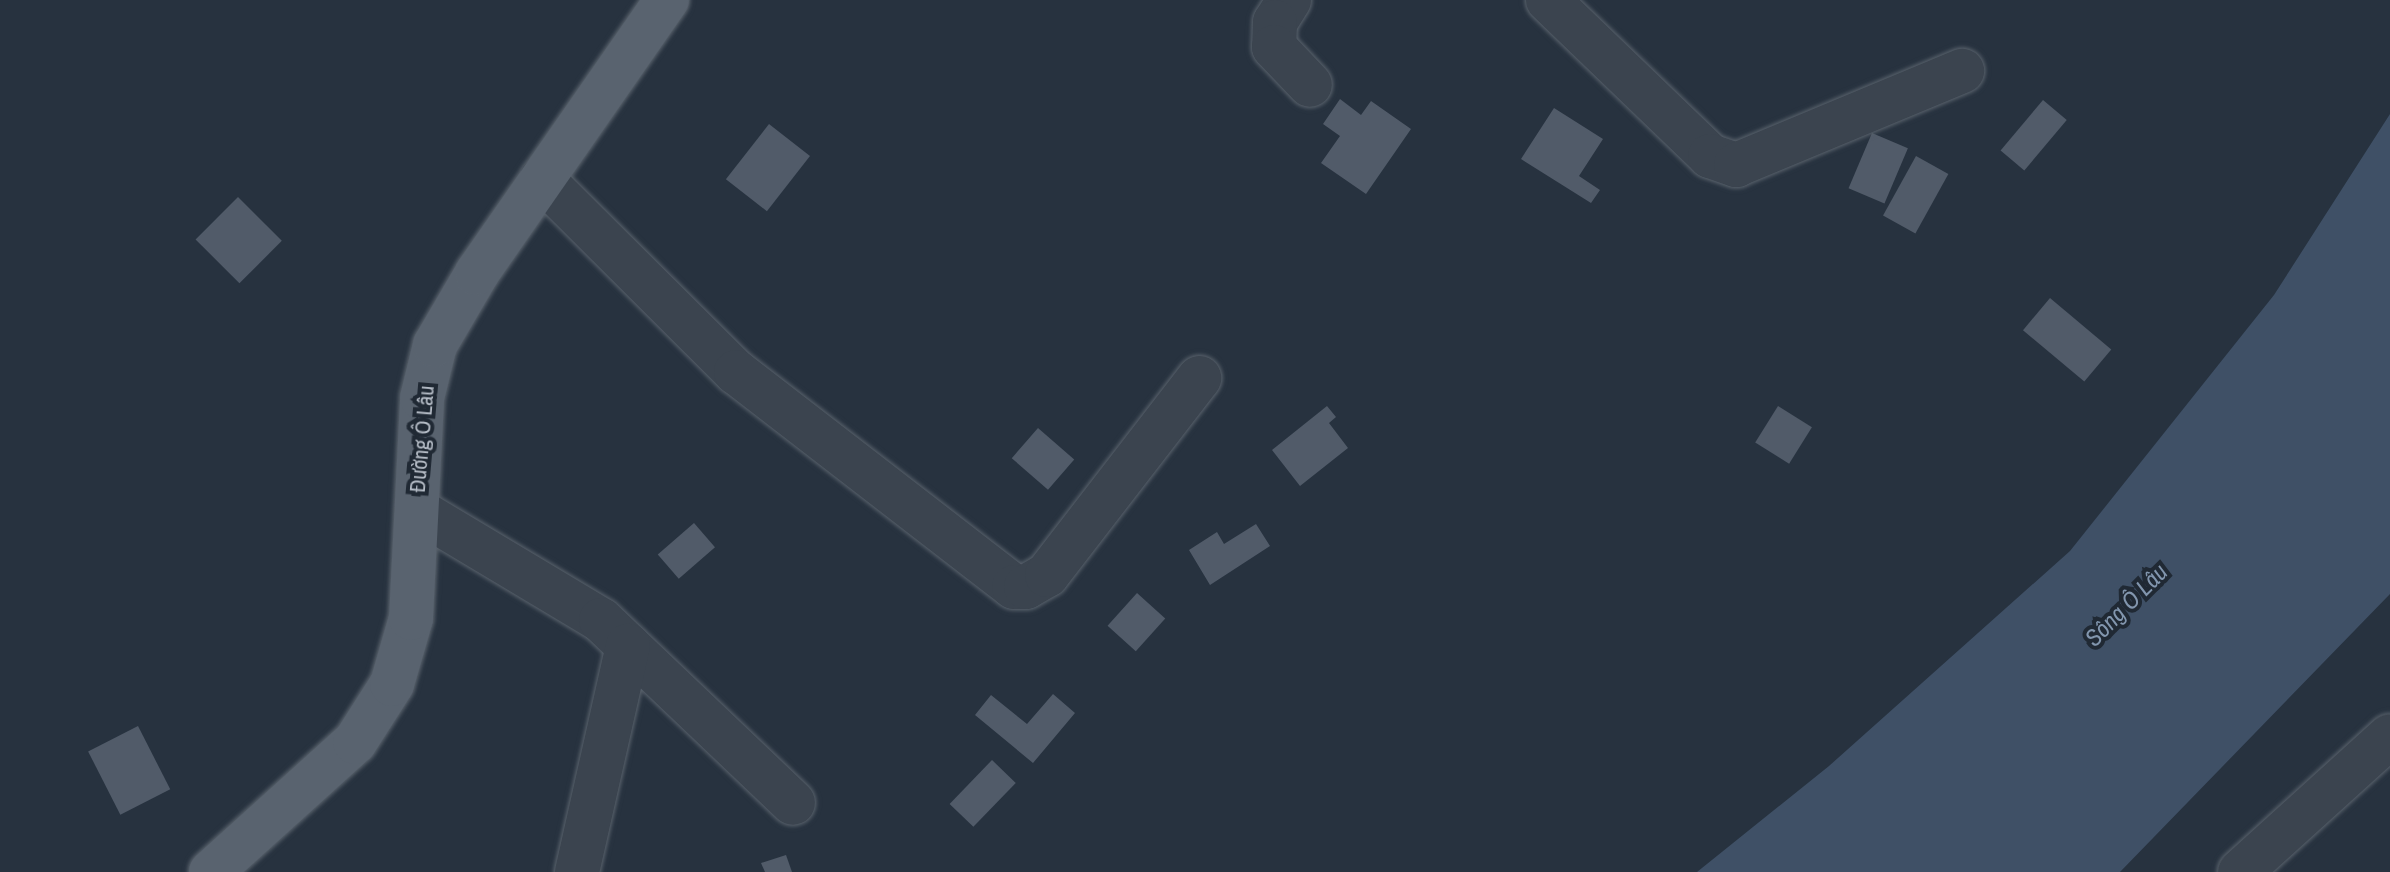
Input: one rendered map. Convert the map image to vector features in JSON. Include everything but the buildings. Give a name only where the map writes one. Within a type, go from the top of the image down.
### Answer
[{"type":"main road","name":"Đường Ô Lâu","points":[[211,872],[355,742],[392,684],[411,618],[422,398],[435,345],[477,273],[667,0]]},
{"type":"street","points":[[1289,0],[1275,22],[1274,47],[1310,85]]},
{"type":"street","points":[[1548,0],[1723,163],[1753,162],[1962,71]]},
{"type":"street","points":[[542,179],[736,372],[1014,587],[1026,587],[1047,575],[1199,378]]},
{"type":"street","points":[[417,510],[582,605],[793,803]]},
{"type":"street","points":[[577,872],[628,646]]},
{"type":"street","points":[[2240,872],[2390,736]]},
{"type":"water","name":"Sông Ô Lâu","points":[[2390,114],[2390,594],[2120,872],[1697,872],[1829,766],[2070,551],[2274,295]]}]
